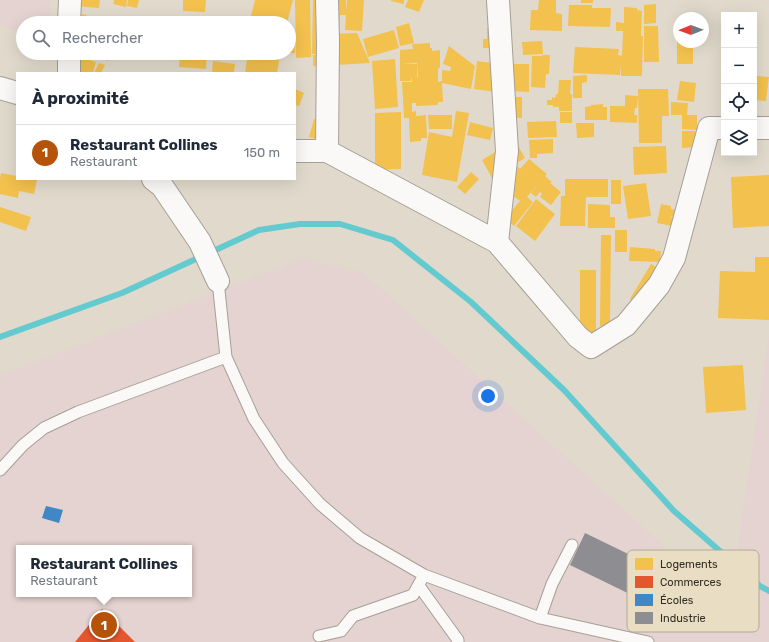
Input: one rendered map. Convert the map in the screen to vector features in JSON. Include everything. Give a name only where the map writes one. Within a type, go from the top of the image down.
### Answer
[{"type":"street","points":[[70,0],[70,16]]},
{"type":"street","points":[[327,0],[327,151]]},
{"type":"street","points":[[497,242],[507,151],[498,0]]},
{"type":"street","points":[[69,60],[69,72]]},
{"type":"street","points":[[0,88],[16,93]]},
{"type":"street","points":[[296,151],[327,151],[497,242],[578,338],[591,347],[626,325],[659,285],[674,258],[709,128],[721,128]]},
{"type":"street","points":[[757,128],[769,128]]},
{"type":"street","points":[[154,180],[162,186],[200,242],[218,281]]},
{"type":"lane","points":[[218,281],[226,357],[254,419],[283,463],[320,504],[360,538],[424,575],[540,618],[648,642]]},
{"type":"lane","points":[[0,470],[23,445],[44,428],[78,412],[226,357]]},
{"type":"lane","points":[[540,618],[552,584],[572,545]]},
{"type":"lane","points":[[320,636],[341,631],[353,616],[413,595],[424,575]]},
{"type":"lane","points":[[419,586],[458,642]]},
{"type":"shaded area","points":[[0,0],[51,0],[50,16],[16,16],[16,31],[0,26]]},
{"type":"shaded area","points":[[303,258],[364,273],[668,550],[627,550],[627,632],[759,632],[759,550],[737,550],[769,334],[769,642],[0,642],[0,375]]},
{"type":"building: Logements","points":[[75,0],[100,0],[99,8],[74,6]]},
{"type":"building: Logements","points":[[114,0],[127,0],[126,7],[113,4]]},
{"type":"building: Logements","points":[[128,0],[139,0],[137,8],[127,6]]},
{"type":"building: Logements","points":[[183,0],[206,0],[205,12],[183,11]]},
{"type":"building: Logements","points":[[255,0],[293,0],[289,16],[251,16]]},
{"type":"building: Logements","points":[[295,0],[310,0],[311,57],[296,58]]},
{"type":"building: Logements","points":[[313,0],[346,0],[346,13],[347,0],[364,0],[362,31],[345,30],[346,15],[340,15],[339,29],[332,29],[335,66],[313,66],[313,55],[321,55],[312,54]]},
{"type":"building: Logements","points":[[404,0],[404,4],[391,1]]},
{"type":"building: Logements","points":[[408,0],[424,0],[419,12],[405,7]]},
{"type":"building: Logements","points":[[539,0],[556,0],[556,13],[562,14],[562,31],[530,30],[531,10],[538,10]]},
{"type":"building: Logements","points":[[581,0],[593,0],[593,3],[581,3]]},
{"type":"building: Logements","points":[[656,4],[656,23],[644,24],[644,5]]},
{"type":"building: Logements","points":[[569,5],[592,5],[592,8],[611,8],[610,27],[568,26]]},
{"type":"building: Logements","points":[[624,7],[637,8],[637,10],[642,11],[642,76],[621,76],[621,65],[620,75],[573,73],[575,47],[619,49],[618,55],[622,56],[623,31],[616,31],[616,22],[624,23]]},
{"type":"building: Logements","points":[[409,23],[414,43],[400,46],[396,27]]},
{"type":"building: Logements","points":[[644,26],[658,26],[659,62],[644,62]]},
{"type":"building: Logements","points":[[487,28],[502,28],[501,49],[483,48],[483,39],[487,39]]},
{"type":"building: Logements","points":[[394,30],[399,48],[368,57],[363,39]]},
{"type":"building: Logements","points":[[357,33],[370,63],[336,65],[333,34]]},
{"type":"building: Logements","points":[[542,41],[543,54],[523,55],[522,42]]},
{"type":"building: Logements","points":[[430,43],[430,48],[432,48],[432,51],[440,50],[438,82],[442,81],[442,70],[450,71],[451,67],[443,64],[449,46],[475,66],[471,89],[442,83],[443,102],[438,102],[438,105],[416,106],[416,103],[412,103],[412,112],[416,111],[416,116],[426,115],[427,138],[421,138],[421,141],[410,142],[409,118],[404,118],[402,82],[412,82],[412,77],[418,77],[417,63],[400,64],[400,50],[413,49],[412,44]]},
{"type":"building: Logements","points":[[677,48],[693,48],[693,64],[677,64]]},
{"type":"building: Logements","points":[[550,55],[549,74],[546,74],[545,88],[531,87],[532,56]]},
{"type":"building: Logements","points":[[395,59],[398,107],[375,109],[372,61]]},
{"type":"building: Logements","points":[[67,60],[89,60],[96,62],[93,72],[80,72],[64,67]]},
{"type":"building: Logements","points":[[180,60],[207,60],[206,69],[179,67]]},
{"type":"building: Logements","points":[[247,60],[279,60],[277,72],[245,72]]},
{"type":"building: Logements","points":[[213,61],[235,64],[234,72],[212,72]]},
{"type":"building: Logements","points":[[477,61],[501,64],[497,92],[474,89]]},
{"type":"building: Logements","points":[[99,63],[105,65],[102,72],[94,72]]},
{"type":"building: Logements","points":[[400,64],[417,64],[417,77],[412,76],[411,81],[400,81]]},
{"type":"building: Logements","points":[[507,64],[529,64],[529,92],[506,91]]},
{"type":"building: Logements","points":[[587,75],[587,82],[582,83],[582,98],[573,98],[573,76]]},
{"type":"building: Logements","points":[[757,76],[769,77],[766,101],[757,100]]},
{"type":"building: Logements","points":[[559,80],[571,80],[570,94],[572,94],[572,111],[559,111],[559,107],[547,105],[547,100],[552,100],[552,97],[555,98],[556,94],[558,94]]},
{"type":"building: Logements","points":[[680,81],[696,83],[694,102],[677,100]]},
{"type":"building: Logements","points":[[296,89],[304,93],[299,106],[296,105]]},
{"type":"building: Logements","points":[[638,89],[668,89],[669,116],[662,116],[662,143],[639,143]]},
{"type":"building: Logements","points":[[625,95],[638,96],[637,108],[635,108],[634,115],[637,115],[637,123],[610,122],[610,106],[625,106]]},
{"type":"building: Logements","points":[[509,97],[522,97],[522,118],[510,118]]},
{"type":"building: Logements","points":[[671,102],[688,103],[687,115],[697,115],[697,130],[682,129],[682,115],[671,115]]},
{"type":"building: Logements","points":[[603,104],[603,107],[607,107],[607,120],[585,120],[585,107]]},
{"type":"building: Logements","points":[[456,111],[469,113],[457,182],[422,175],[429,132],[452,137]]},
{"type":"building: Logements","points":[[401,112],[401,169],[375,170],[375,113]]},
{"type":"building: Logements","points":[[560,112],[572,112],[572,123],[560,123]]},
{"type":"building: Logements","points":[[428,115],[452,115],[452,129],[429,129]]},
{"type":"building: Logements","points":[[314,119],[328,123],[323,141],[309,137]]},
{"type":"building: Logements","points":[[556,121],[557,137],[528,138],[527,122]]},
{"type":"building: Logements","points":[[470,122],[493,128],[490,140],[467,135]]},
{"type":"building: Logements","points":[[576,123],[594,123],[594,137],[577,138]]},
{"type":"building: Logements","points":[[682,131],[695,131],[695,147],[682,148]]},
{"type":"building: Logements","points":[[553,139],[553,153],[537,154],[537,158],[530,158],[529,140]]},
{"type":"building: Logements","points":[[515,140],[525,158],[492,178],[482,160]]},
{"type":"building: Logements","points":[[666,146],[667,173],[634,175],[633,147]]},
{"type":"building: Logements","points":[[529,159],[547,174],[545,176],[552,182],[550,183],[561,192],[551,205],[540,197],[542,194],[540,192],[536,197],[531,193],[539,183],[527,197],[533,202],[514,226],[505,219],[519,202],[521,202],[500,185],[516,165],[520,169]]},
{"type":"building: Logements","points":[[471,172],[479,179],[465,194],[457,187]]},
{"type":"building: Logements","points":[[1,173],[16,176],[16,180],[37,180],[34,194],[19,191],[18,198],[0,194]]},
{"type":"building: Logements","points":[[769,175],[769,226],[733,228],[731,177]]},
{"type":"building: Logements","points":[[565,179],[608,179],[608,197],[586,197],[585,226],[560,226],[561,196],[565,196]]},
{"type":"building: Logements","points":[[611,180],[621,180],[621,204],[611,204]]},
{"type":"building: Logements","points":[[646,183],[651,216],[628,219],[623,186]]},
{"type":"building: Logements","points":[[536,199],[555,214],[535,241],[516,226]]},
{"type":"building: Logements","points":[[588,204],[610,205],[610,217],[615,217],[615,228],[588,228]]},
{"type":"building: Logements","points":[[661,204],[671,206],[671,209],[679,211],[678,218],[671,216],[679,219],[677,227],[657,223]]},
{"type":"building: Logements","points":[[0,207],[31,217],[26,231],[0,222]]},
{"type":"building: Logements","points":[[615,230],[627,230],[627,252],[615,252]]},
{"type":"building: Logements","points":[[601,235],[611,235],[610,326],[600,326]]},
{"type":"building: Logements","points":[[630,247],[655,249],[655,251],[661,251],[660,262],[629,261]]},
{"type":"building: Logements","points":[[755,257],[769,257],[769,320],[718,318],[720,271],[755,272]]},
{"type":"building: Logements","points":[[651,264],[661,270],[640,305],[630,299]]},
{"type":"building: Logements","points":[[580,270],[596,270],[596,337],[580,337]]},
{"type":"building: Logements","points":[[743,365],[746,410],[706,413],[703,367]]},
{"type":"building: Commerces","points":[[102,609],[135,642],[75,642]]},
{"type":"building: Écoles","points":[[46,506],[63,510],[59,523],[42,518]]},
{"type":"building: Industrie","points":[[585,533],[627,553],[627,593],[570,565]]},
{"type":"waterway","points":[[0,337],[122,293],[259,230],[300,224],[340,224],[393,240],[471,302],[564,390],[674,511],[719,550]]},
{"type":"waterway","points":[[759,585],[769,591]]},
{"type":"place","name":"Restaurant Collines","points":[[104,625]]}]
